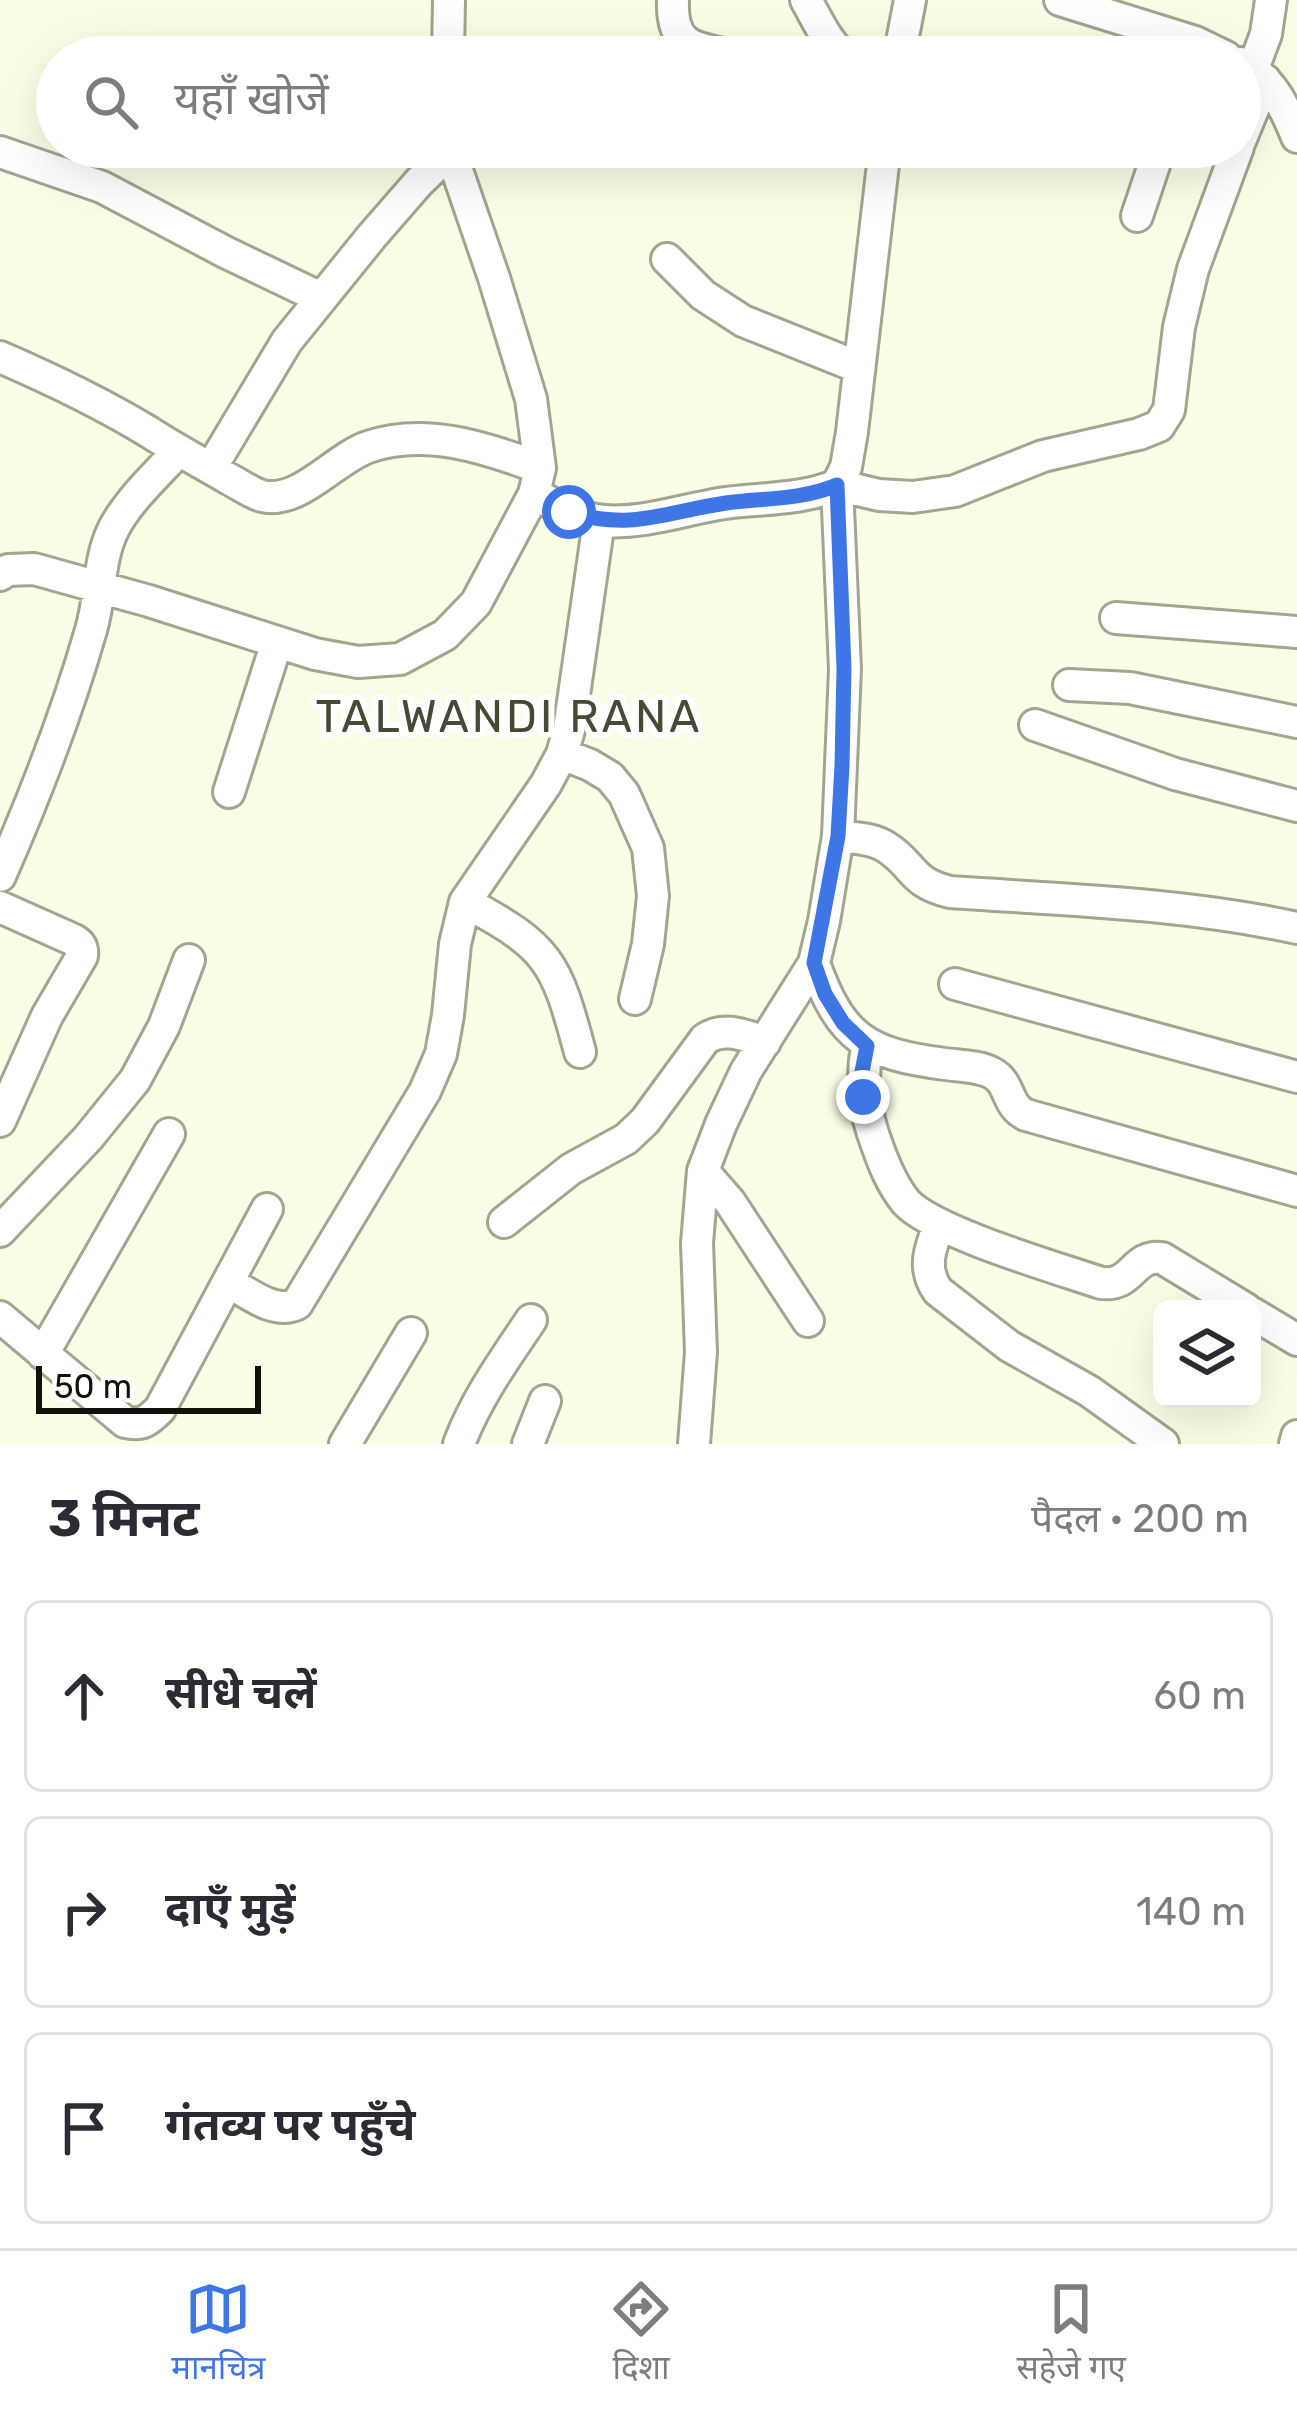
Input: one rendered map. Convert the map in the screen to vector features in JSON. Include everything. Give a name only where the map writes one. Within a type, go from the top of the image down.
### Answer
[{"type":"street","points":[[448,36],[449,0]]},
{"type":"street","points":[[673,0],[672,20],[680,36]]},
{"type":"street","points":[[806,0],[828,36]]},
{"type":"street","points":[[902,36],[910,0]]},
{"type":"street","points":[[1060,0],[1155,36]]},
{"type":"street","points":[[1261,42],[1271,0]]},
{"type":"street","points":[[1261,83],[1285,106],[1297,137]]},
{"type":"street","points":[[0,152],[36,166]]},
{"type":"street","points":[[42,168],[103,187],[321,298]]},
{"type":"street","points":[[211,468],[287,341],[432,168]]},
{"type":"street","points":[[0,575],[34,569],[314,654],[358,662],[400,659],[445,635],[476,603],[537,481],[531,399],[455,168]]},
{"type":"street","points":[[694,1444],[701,1352],[697,1243],[703,1172],[746,1070],[814,963],[838,836],[844,669],[837,485],[853,432],[882,168]]},
{"type":"street","points":[[1137,216],[1153,168]]},
{"type":"street","points":[[0,357],[98,403],[262,496],[299,490],[334,464],[370,446],[410,440],[487,448],[537,481],[569,512],[598,521],[639,521],[720,504],[813,495],[837,485],[896,496],[955,491],[1043,456],[1159,426],[1169,410],[1179,328],[1193,269],[1230,168]]},
{"type":"street","points":[[667,259],[703,295],[743,320],[858,367]]},
{"type":"street","points":[[0,876],[78,675],[93,623],[105,549],[127,507],[178,451]]},
{"type":"street","points":[[228,1282],[277,1308],[298,1304],[425,1091],[441,1054],[454,944],[466,902],[562,754],[598,521]]},
{"type":"street","points":[[1116,618],[1297,632]]},
{"type":"street","points":[[229,793],[277,642]]},
{"type":"street","points":[[1069,685],[1130,688],[1297,722]]},
{"type":"street","points":[[1035,725],[1175,774],[1297,806]]},
{"type":"street","points":[[562,754],[610,777],[624,794],[648,848],[653,896],[635,999]]},
{"type":"street","points":[[838,836],[889,848],[916,878],[950,892],[1178,908],[1297,928]]},
{"type":"street","points":[[466,902],[513,927],[553,968],[580,1052]]},
{"type":"street","points":[[0,907],[74,940],[82,956],[46,1016],[0,1120]]},
{"type":"street","points":[[0,1231],[135,1081],[164,1026],[189,960]]},
{"type":"street","points":[[814,963],[843,1023],[867,1046],[902,1059],[985,1070],[998,1076],[1011,1103],[1026,1115],[1297,1192]]},
{"type":"street","points":[[955,985],[1297,1077]]},
{"type":"street","points":[[504,1222],[572,1169],[626,1139],[645,1121],[705,1039],[717,1031],[765,1042]]},
{"type":"street","points":[[867,1046],[863,1097],[872,1133],[888,1175],[909,1205],[939,1225],[1101,1283],[1124,1281],[1144,1259],[1162,1258],[1231,1300]]},
{"type":"street","points":[[43,1354],[169,1134]]},
{"type":"street","points":[[703,1172],[730,1202],[808,1321]]},
{"type":"street","points":[[0,1317],[125,1422],[148,1421],[160,1409],[266,1209]]},
{"type":"street","points":[[939,1225],[928,1264],[929,1279],[938,1291],[1009,1346],[1088,1391],[1163,1444]]},
{"type":"street","points":[[1261,1318],[1297,1340]]},
{"type":"street","points":[[459,1444],[488,1385],[531,1320]]},
{"type":"street","points":[[345,1444],[411,1333]]},
{"type":"street","points":[[528,1444],[545,1401]]},
{"type":"district","name":"TALWANDI RANA","points":[[509,716]]},
{"type":"route","points":[[569,512],[598,521],[639,521],[720,504],[813,495],[837,485],[844,669],[842,766],[838,836],[814,963],[843,1023],[867,1046],[863,1097]]}]
